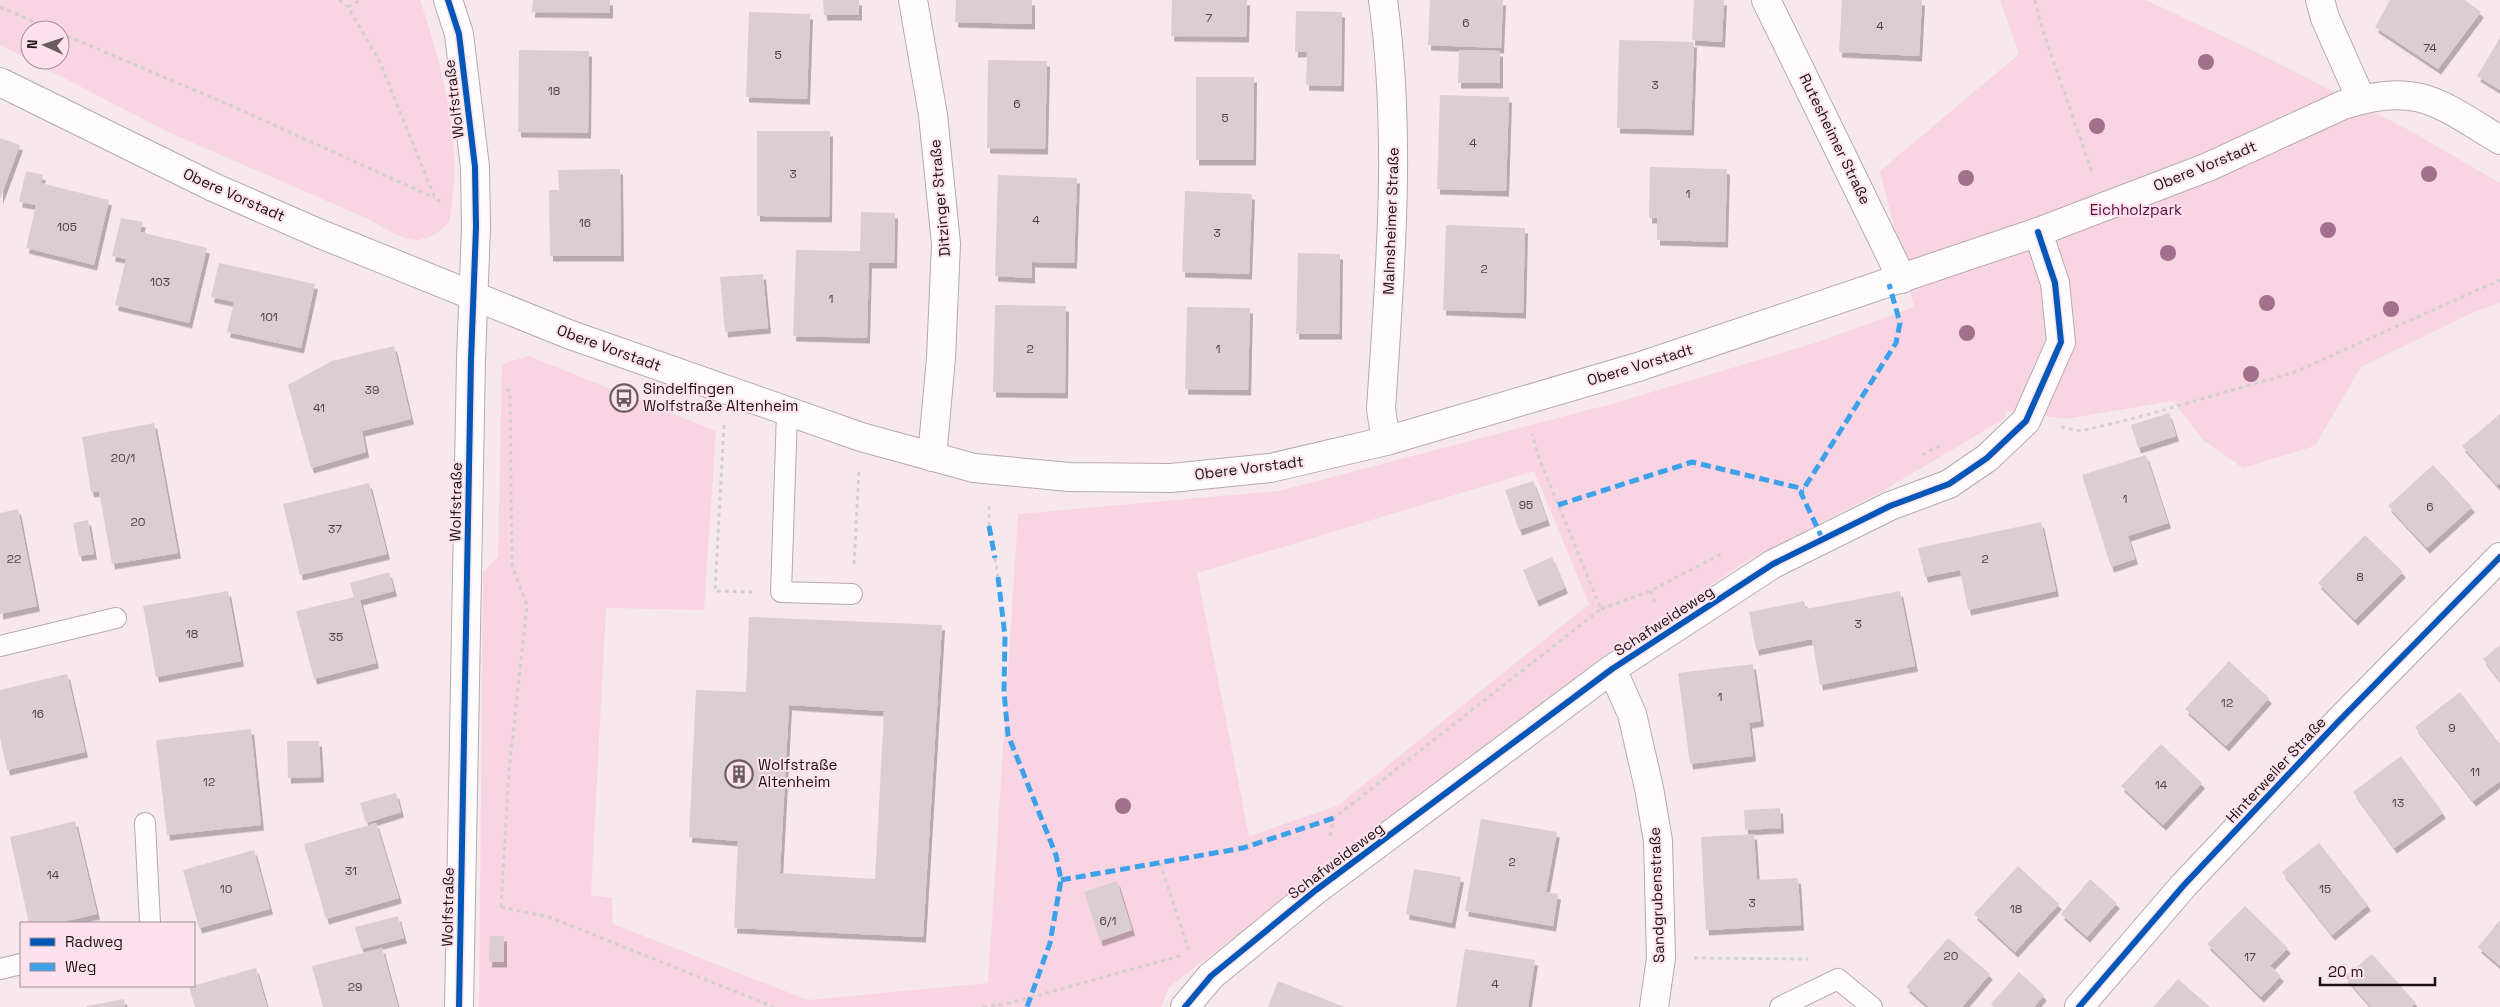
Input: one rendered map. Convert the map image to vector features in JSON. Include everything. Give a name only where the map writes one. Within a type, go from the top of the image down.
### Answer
[{"type":"street","name":"Wolfstraße","points":[[448,0],[459,34],[475,167],[476,227],[471,360],[459,1007]]},
{"type":"street","name":"Ditzinger Straße","points":[[913,0],[933,115],[946,244],[941,358],[932,457]]},
{"type":"street","name":"Malmsheimer Straße","points":[[1383,0],[1392,88],[1394,211],[1381,409],[1386,441]]},
{"type":"street","name":"Rutesheimer Straße","points":[[1766,0],[1902,279]]},
{"type":"street","points":[[2320,0],[2361,99]]},
{"type":"street","name":"Obere Vorstadt","points":[[0,82],[213,187],[568,334],[787,413],[861,437],[932,457],[994,471],[1069,477],[1171,478],[1270,468],[1386,441],[1638,367],[2038,232],[2208,167],[2343,105],[2361,99],[2411,94],[2442,104],[2500,140]]},
{"type":"street","name":"Schafweideweg","points":[[1185,1007],[1210,976],[1316,890],[1612,670],[1774,564],[1890,506],[1948,484],[1988,458],[2026,421],[2061,342],[2055,283],[2038,232]]},
{"type":"street","name":"Hinterweiler Straße","points":[[2079,1007],[2184,885],[2337,723],[2500,557]]},
{"type":"street","name":"Sandgrubenstraße","points":[[1612,670],[1632,714],[1650,788],[1658,841],[1661,958],[1654,1007]]},
{"type":"lane","points":[[787,413],[780,592],[852,594]]},
{"type":"lane","points":[[0,646],[116,618]]},
{"type":"lane","points":[[145,823],[150,922]]},
{"type":"lane","points":[[0,969],[20,964]]},
{"type":"lane","points":[[1780,1007],[1838,979],[1872,1007]]},
{"type":"path","points":[[339,0],[348,7],[379,60],[435,198]]},
{"type":"path","points":[[348,7],[360,0]]},
{"type":"path","points":[[2035,0],[2042,28],[2105,207]]},
{"type":"path","points":[[0,6],[31,20]]},
{"type":"path","points":[[70,37],[232,106],[435,198],[476,227]]},
{"type":"path","points":[[2026,421],[2081,431],[2295,372],[2500,280]]},
{"type":"path","points":[[471,360],[510,392],[512,566],[527,604],[509,771],[501,907],[549,918],[774,1007]]},
{"type":"path","points":[[726,390],[715,591],[780,592]]},
{"type":"path","points":[[855,551],[861,437]]},
{"type":"path","points":[[1539,458],[1602,609]]},
{"type":"path","points":[[989,505],[989,526]]},
{"type":"path","points":[[995,558],[998,577]]},
{"type":"path","points":[[1316,890],[1334,818],[1602,609],[1650,591]]},
{"type":"path","points":[[983,1007],[1010,1003],[1190,953],[1160,863]]},
{"type":"path","points":[[1725,957],[1816,959]]},
{"type":"green space","points":[[0,0],[420,0],[442,74],[451,126],[454,178],[449,221],[447,225],[435,234],[426,238],[417,240],[398,235],[368,219],[166,131],[48,70],[70,70],[70,20],[20,20],[20,55],[0,45]]},
{"type":"green space","name":"Eichholzpark","points":[[2000,0],[2146,0],[2252,50],[2407,129],[2500,183],[2500,303],[2474,312],[2361,367],[2315,446],[2243,468],[2203,440],[2173,401],[2065,419],[2007,411],[2004,419],[1886,489],[1747,561],[1614,649],[1169,987],[1161,1007],[479,1007],[483,572],[498,557],[502,364],[529,356],[716,431],[704,610],[606,608],[591,895],[612,898],[613,924],[808,1000],[988,983],[1018,514],[1279,491],[1615,403],[1818,342],[1914,307],[1880,171],[2019,54]],"holes":[[[1534,471],[1589,604],[1337,806],[1249,836],[1197,573]]]},
{"type":"building","points":[[533,0],[610,0],[610,13],[532,12]]},
{"type":"building","points":[[823,0],[859,0],[859,15],[824,15]]},
{"type":"building","points":[[956,0],[1032,0],[1032,24],[955,22]]},
{"type":"building","points":[[1172,0],[1247,0],[1246,37],[1171,36]]},
{"type":"building","points":[[1430,0],[1503,0],[1501,48],[1428,45]]},
{"type":"building","points":[[1694,0],[1724,0],[1722,42],[1692,40]]},
{"type":"building","points":[[1842,0],[1922,0],[1919,56],[1839,52]]},
{"type":"building","points":[[2390,0],[2465,0],[2481,12],[2438,69],[2375,27]]},
{"type":"building","points":[[1296,11],[1342,12],[1341,86],[1306,85],[1307,52],[1295,52]]},
{"type":"building","points":[[749,12],[810,14],[807,99],[746,97]]},
{"type":"building","points":[[2500,38],[2500,90],[2477,76]]},
{"type":"building","points":[[1619,40],[1694,42],[1691,130],[1617,128]]},
{"type":"building","points":[[519,50],[589,51],[588,133],[518,132]]},
{"type":"building","points":[[1459,50],[1500,51],[1500,83],[1458,83]]},
{"type":"building","points":[[988,60],[1047,61],[1045,149],[987,148]]},
{"type":"building","points":[[1196,77],[1254,77],[1253,160],[1196,160]]},
{"type":"building","points":[[1440,95],[1509,97],[1506,191],[1437,189]]},
{"type":"building","points":[[757,131],[830,131],[829,217],[757,216]]},
{"type":"building","points":[[0,138],[20,145],[0,199]]},
{"type":"building","points":[[1650,167],[1727,169],[1725,242],[1657,240],[1657,218],[1649,218]]},
{"type":"building","points":[[620,169],[621,256],[550,256],[549,190],[559,190],[558,170]]},
{"type":"building","points":[[26,171],[43,175],[41,183],[109,200],[94,265],[26,248],[36,205],[19,202]]},
{"type":"building","points":[[998,175],[1077,178],[1074,263],[1032,262],[1032,278],[995,276]]},
{"type":"building","points":[[1185,191],[1252,194],[1249,274],[1182,272]]},
{"type":"building","points":[[861,212],[895,213],[894,263],[869,263],[867,338],[793,336],[796,250],[860,251]]},
{"type":"building","points":[[121,218],[143,222],[140,232],[207,248],[189,323],[115,305],[126,259],[112,256]]},
{"type":"building","points":[[1446,225],[1525,228],[1523,313],[1443,310]]},
{"type":"building","points":[[1298,253],[1340,254],[1339,334],[1296,334]]},
{"type":"building","points":[[219,263],[315,284],[301,348],[227,332],[234,302],[211,297]]},
{"type":"building","points":[[763,274],[768,328],[725,332],[720,277]]},
{"type":"building","points":[[995,305],[1066,306],[1065,393],[993,392]]},
{"type":"building","points":[[1187,307],[1250,308],[1248,390],[1185,389]]},
{"type":"building","points":[[394,346],[411,419],[362,431],[366,452],[311,468],[288,385],[332,361]]},
{"type":"building","points":[[2169,413],[2176,436],[2138,448],[2131,425]]},
{"type":"building","points":[[2500,414],[2500,483],[2497,485],[2462,446]]},
{"type":"building","points":[[154,423],[178,553],[112,564],[99,491],[91,492],[82,437]]},
{"type":"building","points":[[2146,455],[2168,523],[2128,536],[2135,559],[2111,567],[2082,475]]},
{"type":"building","points":[[2433,465],[2472,507],[2427,548],[2388,506]]},
{"type":"building","points":[[1533,481],[1547,520],[1519,530],[1505,490]]},
{"type":"building","points":[[369,483],[387,554],[300,575],[283,504]]},
{"type":"building","points":[[18,509],[37,606],[0,614],[0,513]]},
{"type":"building","points":[[88,520],[94,554],[79,556],[73,523]]},
{"type":"building","points":[[2041,522],[2056,591],[1968,610],[1960,570],[1925,577],[1918,548]]},
{"type":"building","points":[[2365,535],[2403,572],[2355,620],[2318,583]]},
{"type":"building","points":[[1552,557],[1565,588],[1536,601],[1523,570]]},
{"type":"building","points":[[389,572],[394,591],[360,600],[376,663],[314,679],[296,611],[354,597],[350,583]]},
{"type":"building","points":[[228,591],[241,661],[156,677],[143,606]]},
{"type":"building","points":[[1900,591],[1915,666],[1820,685],[1812,639],[1756,650],[1749,612],[1804,601],[1806,609]]},
{"type":"building","name":"Wolfstraße Altenheim","points":[[749,617],[942,625],[923,937],[734,928],[738,841],[689,837],[696,690],[746,692]],"holes":[[[789,705],[884,711],[875,879],[780,873]]]},
{"type":"building","points":[[2500,645],[2500,681],[2483,659]]},
{"type":"building","points":[[2229,661],[2269,698],[2226,746],[2185,709]]},
{"type":"building","points":[[1753,664],[1761,721],[1749,723],[1753,756],[1690,764],[1678,673]]},
{"type":"building","points":[[67,674],[85,752],[7,770],[0,738],[0,690]]},
{"type":"building","points":[[2460,692],[2500,744],[2500,781],[2473,801],[2415,727]]},
{"type":"building","points":[[251,729],[261,825],[167,835],[156,740]]},
{"type":"building","points":[[287,741],[319,741],[321,777],[288,778]]},
{"type":"building","points":[[2161,744],[2202,783],[2163,825],[2121,786]]},
{"type":"building","points":[[2401,756],[2443,813],[2394,848],[2353,792]]},
{"type":"building","points":[[396,793],[401,812],[366,823],[360,803]]},
{"type":"building","points":[[1780,808],[1781,828],[1745,830],[1744,810]]},
{"type":"building","points":[[1481,819],[1557,832],[1546,892],[1558,894],[1553,926],[1465,911]]},
{"type":"building","points":[[75,821],[97,914],[62,922],[29,922],[10,837]]},
{"type":"building","points":[[376,823],[399,898],[326,919],[304,844]]},
{"type":"building","points":[[1754,834],[1757,880],[1798,878],[1801,925],[1706,930],[1701,837]]},
{"type":"building","points":[[2319,843],[2368,905],[2332,935],[2282,872]]},
{"type":"building","points":[[254,850],[270,909],[199,928],[183,870]]},
{"type":"building","points":[[2018,866],[2059,904],[2015,952],[1974,914]]},
{"type":"building","points":[[1414,869],[1461,877],[1452,923],[1406,914]]},
{"type":"building","points":[[2090,879],[2117,903],[2087,937],[2061,914]]},
{"type":"building","points":[[1117,881],[1132,930],[1100,941],[1084,892]]},
{"type":"building","points":[[2245,906],[2288,948],[2270,966],[2281,976],[2261,997],[2207,944]]},
{"type":"building","points":[[398,916],[404,938],[361,949],[355,927]]},
{"type":"building","points":[[2500,920],[2500,966],[2478,947]]},
{"type":"building","points":[[490,936],[504,936],[504,962],[489,962]]},
{"type":"building","points":[[1948,938],[1990,974],[1962,1007],[1929,1007],[1906,987]]},
{"type":"building","points":[[382,948],[398,1007],[323,1007],[312,966]]},
{"type":"building","points":[[1465,949],[1535,960],[1528,1007],[1456,1007]]},
{"type":"building","points":[[2372,954],[2416,1003],[2411,1007],[2371,1007],[2345,977]]},
{"type":"building","points":[[256,968],[267,1007],[195,1007],[189,987],[195,987],[195,985]]},
{"type":"building","points":[[2019,972],[2044,995],[2034,1007],[1994,1007],[1991,1004]]},
{"type":"building","points":[[2178,979],[2210,1007],[2153,1007]]},
{"type":"building","points":[[1278,981],[1345,1007],[1268,1007]]},
{"type":"building","points":[[124,999],[125,1007],[87,1007],[87,1006]]},
{"type":"marked path","points":[[1823,540],[1801,493],[1896,343],[1900,323],[1889,284]]},
{"type":"marked path","points":[[1558,505],[1692,462],[1804,489]]},
{"type":"marked path","points":[[989,526],[995,558]]},
{"type":"marked path","points":[[998,577],[1005,636],[1004,692],[1008,735],[1056,855],[1061,880],[1050,943],[1027,1007]]},
{"type":"marked path","points":[[1061,880],[1243,848],[1334,818]]},
{"type":"cycle path","points":[[448,0],[459,34],[475,167],[476,227],[471,360],[459,1007]]},
{"type":"cycle path","points":[[1185,1007],[1211,976],[1316,890],[1612,669],[1773,564],[1890,506],[1949,484],[1987,458],[2026,421],[2061,342],[2055,283],[2038,232]]},
{"type":"cycle path","points":[[2079,1007],[2184,885],[2337,723],[2500,557]]},
{"type":"place","name":"Sindelfingen Wolfstraße Altenheim","points":[[624,398]]},
{"type":"place","name":"Wolfstraße Altenheim","points":[[739,774]]}]
